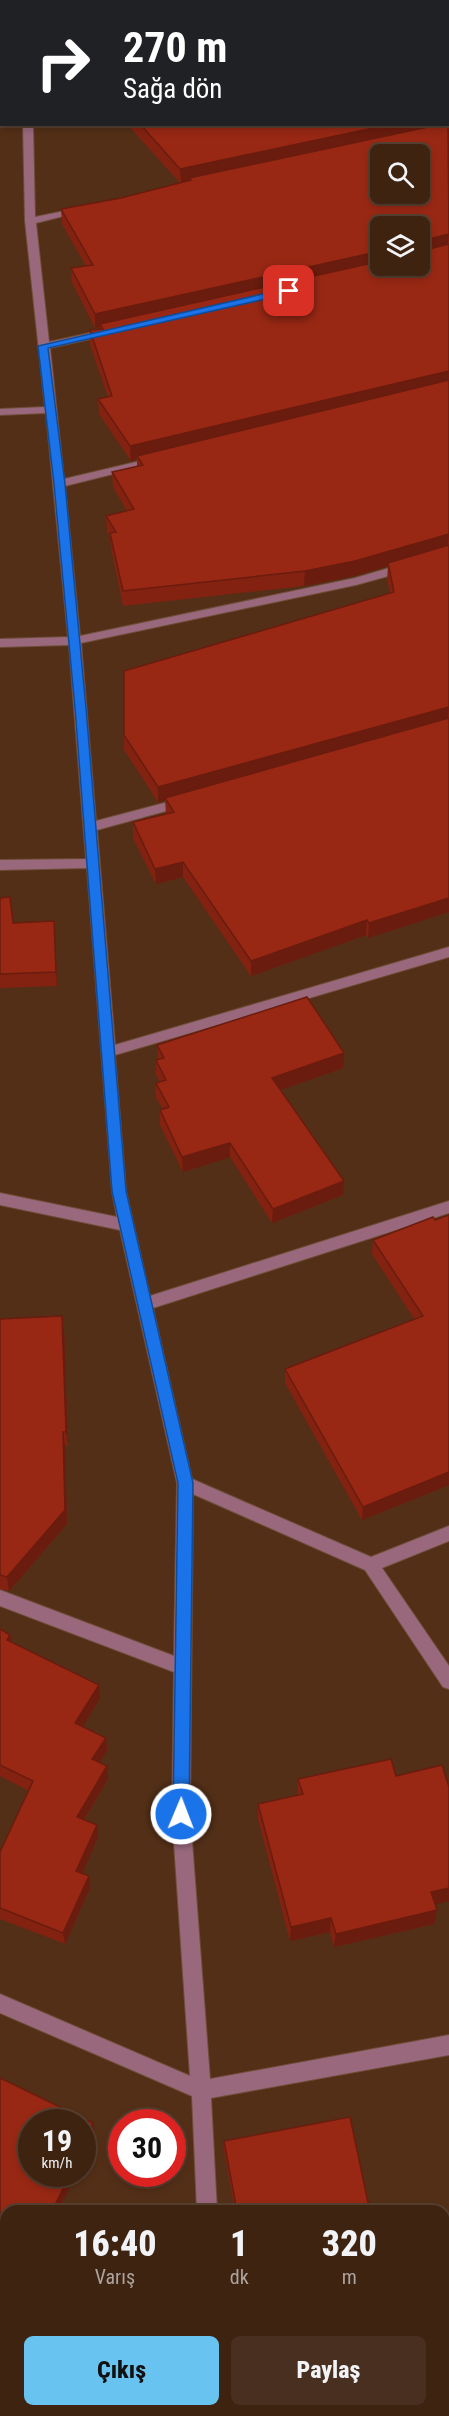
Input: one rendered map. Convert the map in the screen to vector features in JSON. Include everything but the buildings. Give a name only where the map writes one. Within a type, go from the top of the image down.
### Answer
[{"type":"street","points":[[28,126],[30,221],[59,484],[93,863],[119,1191],[185,1483],[181,1814],[201,2090],[207,2205]]},
{"type":"street","points":[[30,221],[88,209]]},
{"type":"street","points":[[43,346],[124,328]]},
{"type":"street","points":[[0,412],[50,410]]},
{"type":"street","points":[[59,484],[174,456]]},
{"type":"street","points":[[0,643],[73,641],[356,581],[418,564]]},
{"type":"street","points":[[89,828],[190,800]]},
{"type":"street","points":[[0,865],[93,863]]},
{"type":"street","points":[[109,1052],[449,952]]},
{"type":"street","points":[[0,1199],[127,1225]]},
{"type":"street","points":[[145,1304],[449,1207]]},
{"type":"street","points":[[185,1483],[370,1565],[449,1681]]},
{"type":"street","points":[[370,1565],[449,1533]]},
{"type":"street","points":[[0,1598],[183,1668]]},
{"type":"street","points":[[0,2003],[201,2090],[449,2045]]},
{"type":"route","points":[[181,1814],[185,1483],[119,1191],[81,708],[43,346],[289,291]]}]
